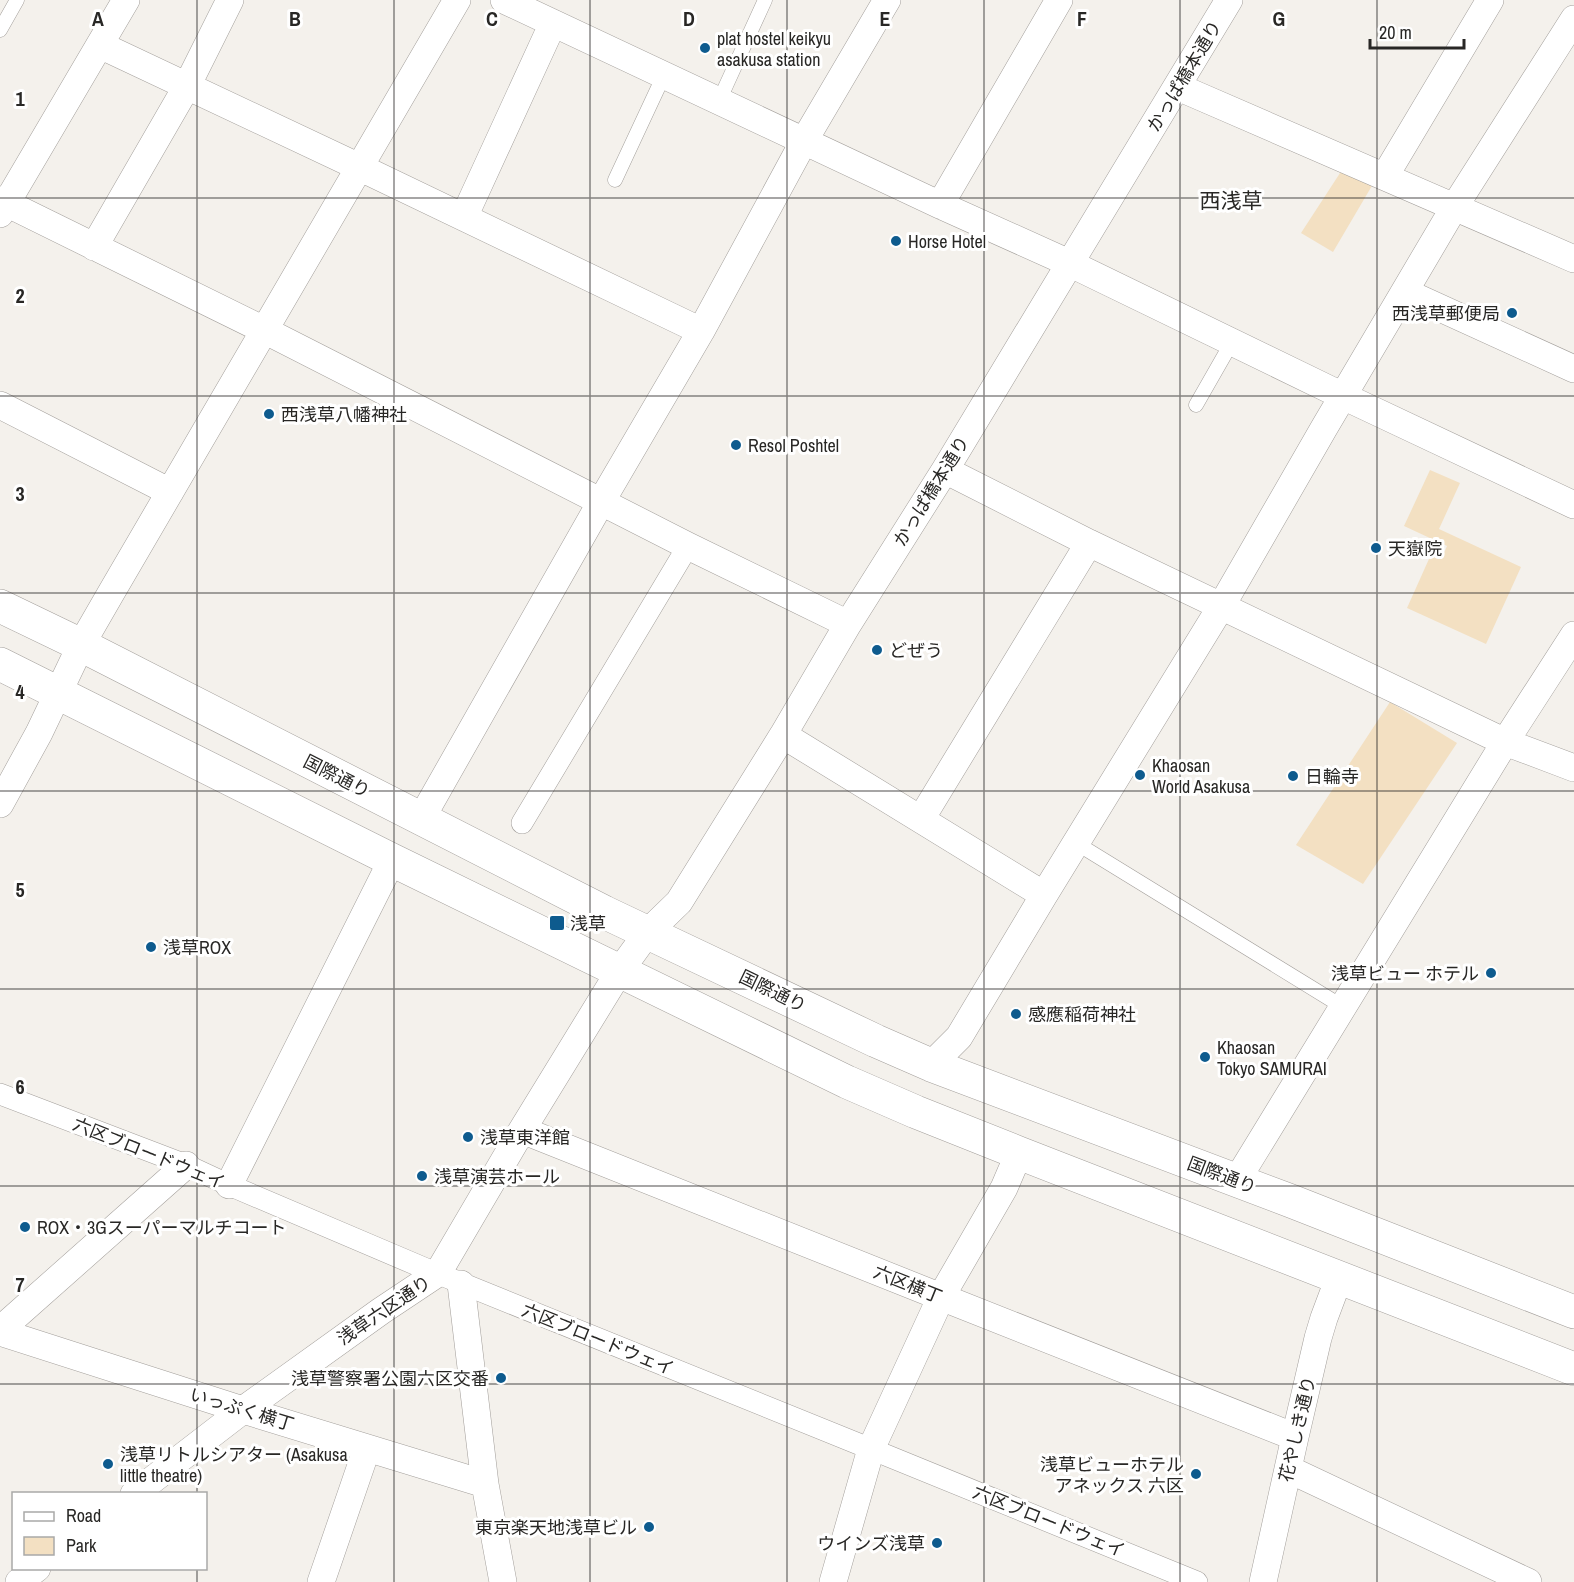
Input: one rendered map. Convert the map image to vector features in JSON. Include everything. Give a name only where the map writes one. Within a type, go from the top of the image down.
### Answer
[{"type":"main road","name":"国際通り","points":[[0,606],[81,645],[604,912],[876,1041],[931,1065],[1572,1306]]},
{"type":"main road","points":[[0,664],[392,860],[847,1082],[1019,1153],[1574,1369]]},
{"type":"street","points":[[126,0],[2,206],[94,247],[264,330],[600,502],[848,624]]},
{"type":"street","points":[[94,247],[187,86],[230,0]]},
{"type":"street","points":[[0,804],[39,733],[81,645],[457,0]]},
{"type":"street","points":[[504,0],[940,205],[1069,263],[1574,505]]},
{"type":"street","points":[[421,819],[600,502],[701,331],[804,141],[887,0]]},
{"type":"street","points":[[940,205],[1059,0]]},
{"type":"street","name":"かっぱ橋本通り","points":[[619,972],[648,932],[679,902],[783,735],[848,624],[945,470],[1229,0]]},
{"type":"street","points":[[1385,176],[1490,0]]},
{"type":"street","points":[[931,1065],[959,1037],[1222,605],[1455,206],[1574,19]]},
{"type":"street","points":[[464,217],[553,23]]},
{"type":"street","points":[[100,45],[701,331]]},
{"type":"street","points":[[1178,87],[1574,259]]},
{"type":"street","points":[[1405,292],[1574,369]]},
{"type":"street","points":[[0,405],[170,492]]},
{"type":"street","points":[[945,470],[1089,543],[1505,742],[1574,768]]},
{"type":"street","points":[[921,819],[1089,543]]},
{"type":"street","points":[[522,823],[688,546]]},
{"type":"street","points":[[1237,1180],[1505,742],[1574,635]]},
{"type":"street","points":[[783,735],[1044,895]]},
{"type":"street","points":[[228,1185],[392,860]]},
{"type":"street","name":"浅草六区通り","points":[[137,1492],[243,1410],[381,1311],[449,1279],[522,1130],[619,972]]},
{"type":"street","name":"六区ブロードウェイ","points":[[0,1094],[186,1165],[449,1279],[1197,1582]]},
{"type":"street","name":"六区横丁","points":[[522,1130],[1295,1437]]},
{"type":"street","points":[[834,1582],[872,1449],[940,1297],[1004,1188],[1019,1153]]},
{"type":"street","points":[[0,1331],[186,1165]]},
{"type":"street","name":"花やしき通り","points":[[1263,1582],[1287,1469],[1324,1318],[1339,1278]]},
{"type":"street","points":[[449,1279],[503,1582]]},
{"type":"street","name":"いっぷく横丁","points":[[0,1331],[243,1410],[485,1484]]},
{"type":"street","points":[[321,1582],[367,1448]]},
{"type":"street","points":[[1287,1469],[1528,1582]]},
{"type":"street","points":[[19,1582],[36,1570]]},
{"type":"lane","points":[[0,30],[18,0]]},
{"type":"lane","points":[[719,101],[765,0]]},
{"type":"lane","points":[[615,180],[664,75]]},
{"type":"lane","points":[[1196,405],[1232,342]]},
{"type":"lane","points":[[1076,843],[1343,1007]]},
{"type":"green space","points":[[1342,170],[1373,184],[1333,252],[1301,233]]},
{"type":"green space","points":[[1430,470],[1460,483],[1439,529],[1521,567],[1486,644],[1407,608],[1433,550],[1443,555],[1447,546],[1404,526]]},
{"type":"green space","points":[[1390,702],[1457,743],[1363,884],[1296,845]]},
{"type":"place","name":"plat hostel keikyu asakusa station","points":[[705,48]]},
{"type":"place","name":"Horse Hotel","points":[[896,241]]},
{"type":"place","name":"西浅草郵便局","points":[[1512,313]]},
{"type":"place","name":"西浅草八幡神社","points":[[269,414]]},
{"type":"place","name":"Resol Poshtel","points":[[736,445]]},
{"type":"place","name":"天嶽院","points":[[1376,548]]},
{"type":"place","name":"どぜう","points":[[877,650]]},
{"type":"place","name":"Khaosan World Asakusa","points":[[1140,775]]},
{"type":"place","name":"日輪寺","points":[[1293,776]]},
{"type":"place","name":"浅草","points":[[557,923]]},
{"type":"place","name":"浅草ROX","points":[[151,947]]},
{"type":"place","name":"浅草ビュー ホテル","points":[[1491,973]]},
{"type":"place","name":"感應稲荷神社","points":[[1016,1014]]},
{"type":"place","name":"Khaosan Tokyo SAMURAI","points":[[1205,1057]]},
{"type":"place","name":"浅草東洋館","points":[[468,1137]]},
{"type":"place","name":"浅草演芸ホール","points":[[422,1176]]},
{"type":"place","name":"ROX・3Gスーパーマルチコート","points":[[25,1227]]},
{"type":"place","name":"浅草警察署公園六区交番","points":[[501,1378]]},
{"type":"place","name":"浅草リトルシアター (Asakusa little theatre)","points":[[108,1464]]},
{"type":"place","name":"浅草ビューホテル アネックス 六区","points":[[1196,1474]]},
{"type":"place","name":"東京楽天地浅草ビル","points":[[649,1527]]},
{"type":"place","name":"ウインズ浅草","points":[[937,1543]]},
{"type":"district","name":"西浅草","points":[[1231,200]]}]
